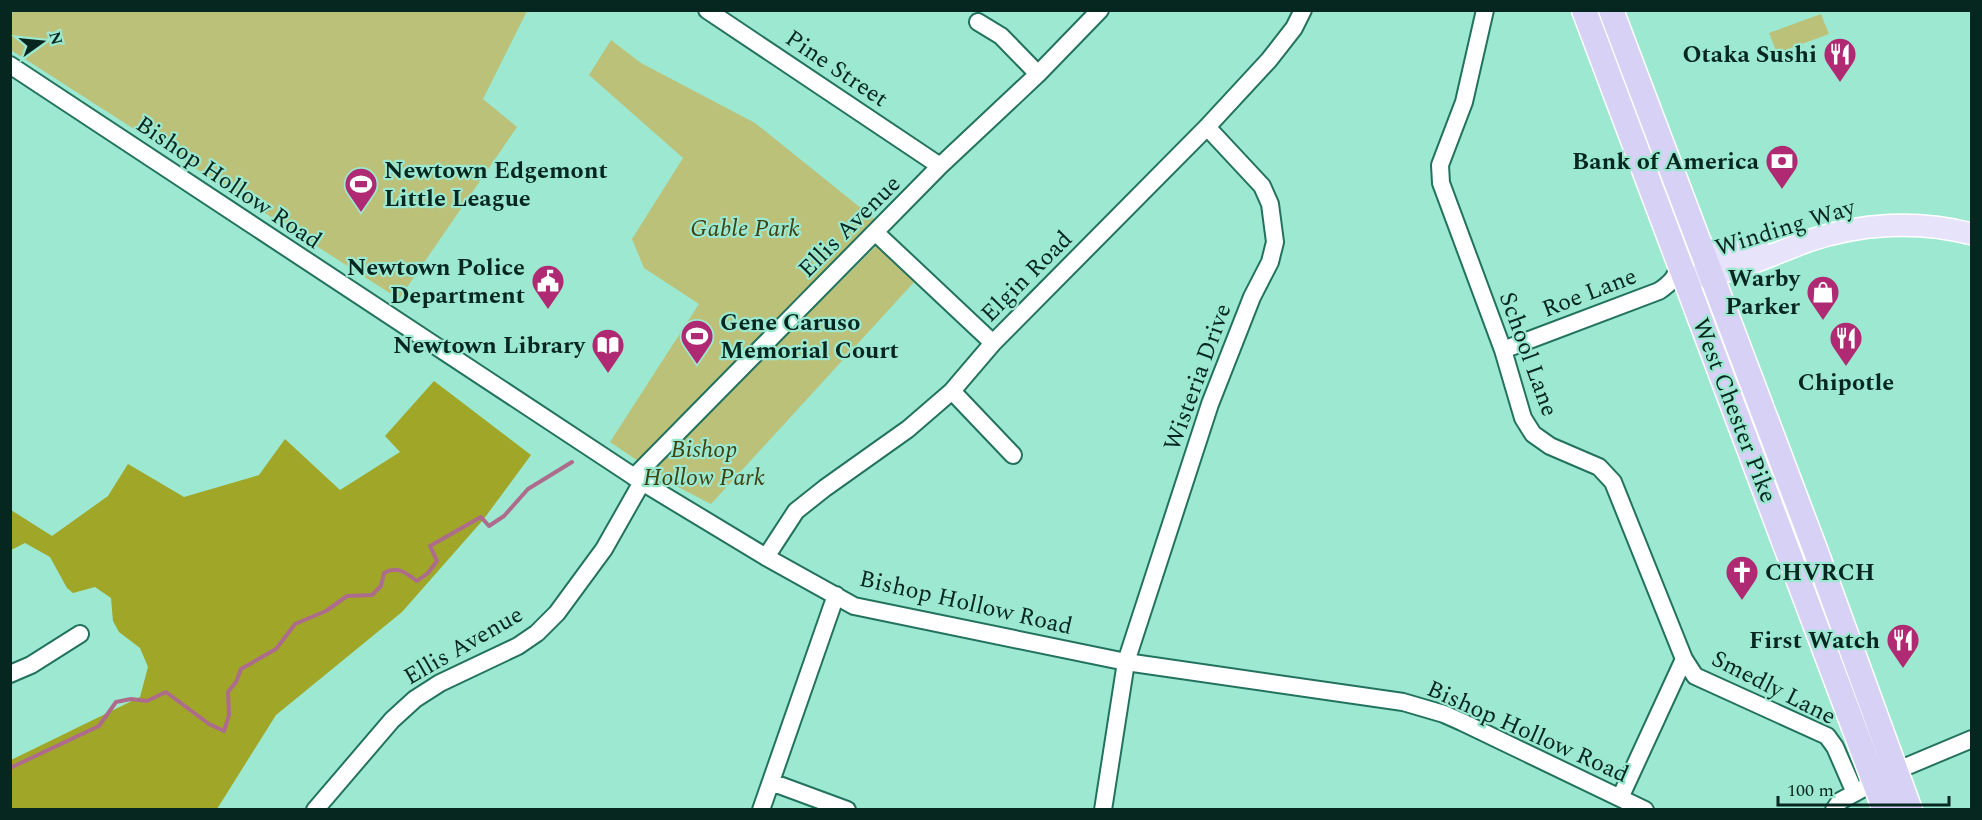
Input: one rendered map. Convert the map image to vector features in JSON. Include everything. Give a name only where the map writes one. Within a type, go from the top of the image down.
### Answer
[{"type":"highway","name":"West Chester Pike","points":[[1584,10],[1885,810]]},
{"type":"highway","name":"West Chester Pike","points":[[1611,10],[1815,549],[1875,781],[1910,810]]},
{"type":"main road","name":"Winding Way","points":[[1699,243],[1708,251],[1729,256],[1815,224],[1868,213],[1933,212],[1971,219]]},
{"type":"main road","name":"Winding Way","points":[[1682,270],[1712,275],[1725,273],[1830,235],[1870,227],[1931,226],[1971,234]]},
{"type":"street","name":"Pine Street","points":[[707,10],[940,166]]},
{"type":"street","name":"Ellis Avenue","points":[[315,810],[392,720],[415,699],[440,683],[518,646],[537,633],[557,613],[604,549],[638,480],[940,166],[1038,74],[1100,10]]},
{"type":"street","name":"Elgin Road","points":[[766,557],[796,512],[825,488],[908,429],[952,391],[993,343],[1207,127],[1269,60],[1294,28],[1303,10]]},
{"type":"street","name":"School Lane","points":[[1485,10],[1464,102],[1440,165],[1441,183],[1503,350],[1523,418],[1533,434],[1550,446],[1599,467],[1613,482],[1684,659]]},
{"type":"street","points":[[978,22],[1001,36],[1038,74]]},
{"type":"street","name":"Bishop Hollow Road","points":[[10,65],[638,480],[766,557],[854,606],[1126,662],[1383,698],[1426,708],[1462,722],[1645,810]]},
{"type":"street","name":"Wisteria Drive","points":[[1103,810],[1126,662],[1210,404],[1251,297],[1270,262],[1275,242],[1270,204],[1262,186],[1207,127]]},
{"type":"street","points":[[876,233],[993,343]]},
{"type":"street","name":"Roe Lane","points":[[1503,350],[1659,291],[1682,270]]},
{"type":"street","name":"Roe Lane","points":[[1659,291],[1676,292],[1694,302]]},
{"type":"street","points":[[952,391],[1013,456]]},
{"type":"street","points":[[761,810],[836,595]]},
{"type":"street","points":[[10,674],[31,665],[80,634]]},
{"type":"street","points":[[1620,798],[1684,659]]},
{"type":"street","name":"Smedly Lane","points":[[1684,659],[1695,676],[1827,736],[1835,747],[1875,781]]},
{"type":"street","points":[[1834,810],[1840,801],[1875,781],[1971,739]]},
{"type":"street","points":[[771,782],[848,810]]},
{"type":"green space","name":"Newtown Edgemont Little League","points":[[14,10],[527,11],[483,99],[517,127],[399,299],[11,50],[11,16]]},
{"type":"green space","points":[[1821,14],[1829,34],[1777,53],[1769,33]]},
{"type":"green space","name":"Gable Park","points":[[611,40],[641,63],[755,123],[877,221],[638,461],[610,442],[699,304],[644,268],[632,239],[683,158],[589,75]]},
{"type":"green space","name":"Bishop Hollow Park","points":[[878,244],[916,280],[711,504],[649,472]]},
{"type":"shaded area","points":[[434,381],[531,455],[483,520],[402,612],[276,715],[217,809],[11,809],[11,760],[140,697],[148,667],[140,648],[119,632],[113,621],[111,598],[95,587],[73,593],[67,588],[50,557],[25,543],[11,550],[11,510],[52,536],[108,496],[128,464],[184,497],[259,475],[285,439],[340,490],[400,452],[385,436]]},
{"type":"waterway","points":[[10,768],[99,726],[116,702],[131,699],[147,701],[166,692],[209,724],[224,731],[229,715],[228,692],[236,682],[241,669],[276,649],[295,624],[326,611],[347,596],[372,595],[381,586],[384,573],[389,571],[401,571],[417,581],[428,573],[437,561],[430,546],[481,517],[489,526],[504,516],[528,489],[572,462]]},
{"type":"place","name":"Otaka Sushi","points":[[1840,83]]},
{"type":"place","name":"Bank of America","points":[[1782,190]]},
{"type":"place","name":"Newtown Edgemont Little League","points":[[361,213]]},
{"type":"place","name":"Newtown Police Department","points":[[548,310]]},
{"type":"place","name":"Warby Parker","points":[[1823,321]]},
{"type":"place","name":"Gene Caruso Memorial Court","points":[[697,365]]},
{"type":"place","name":"Chipotle","points":[[1846,367]]},
{"type":"place","name":"Newtown Library","points":[[608,374]]},
{"type":"place","name":"CHVRCH","points":[[1742,601]]},
{"type":"place","name":"First Watch","points":[[1903,669]]}]
